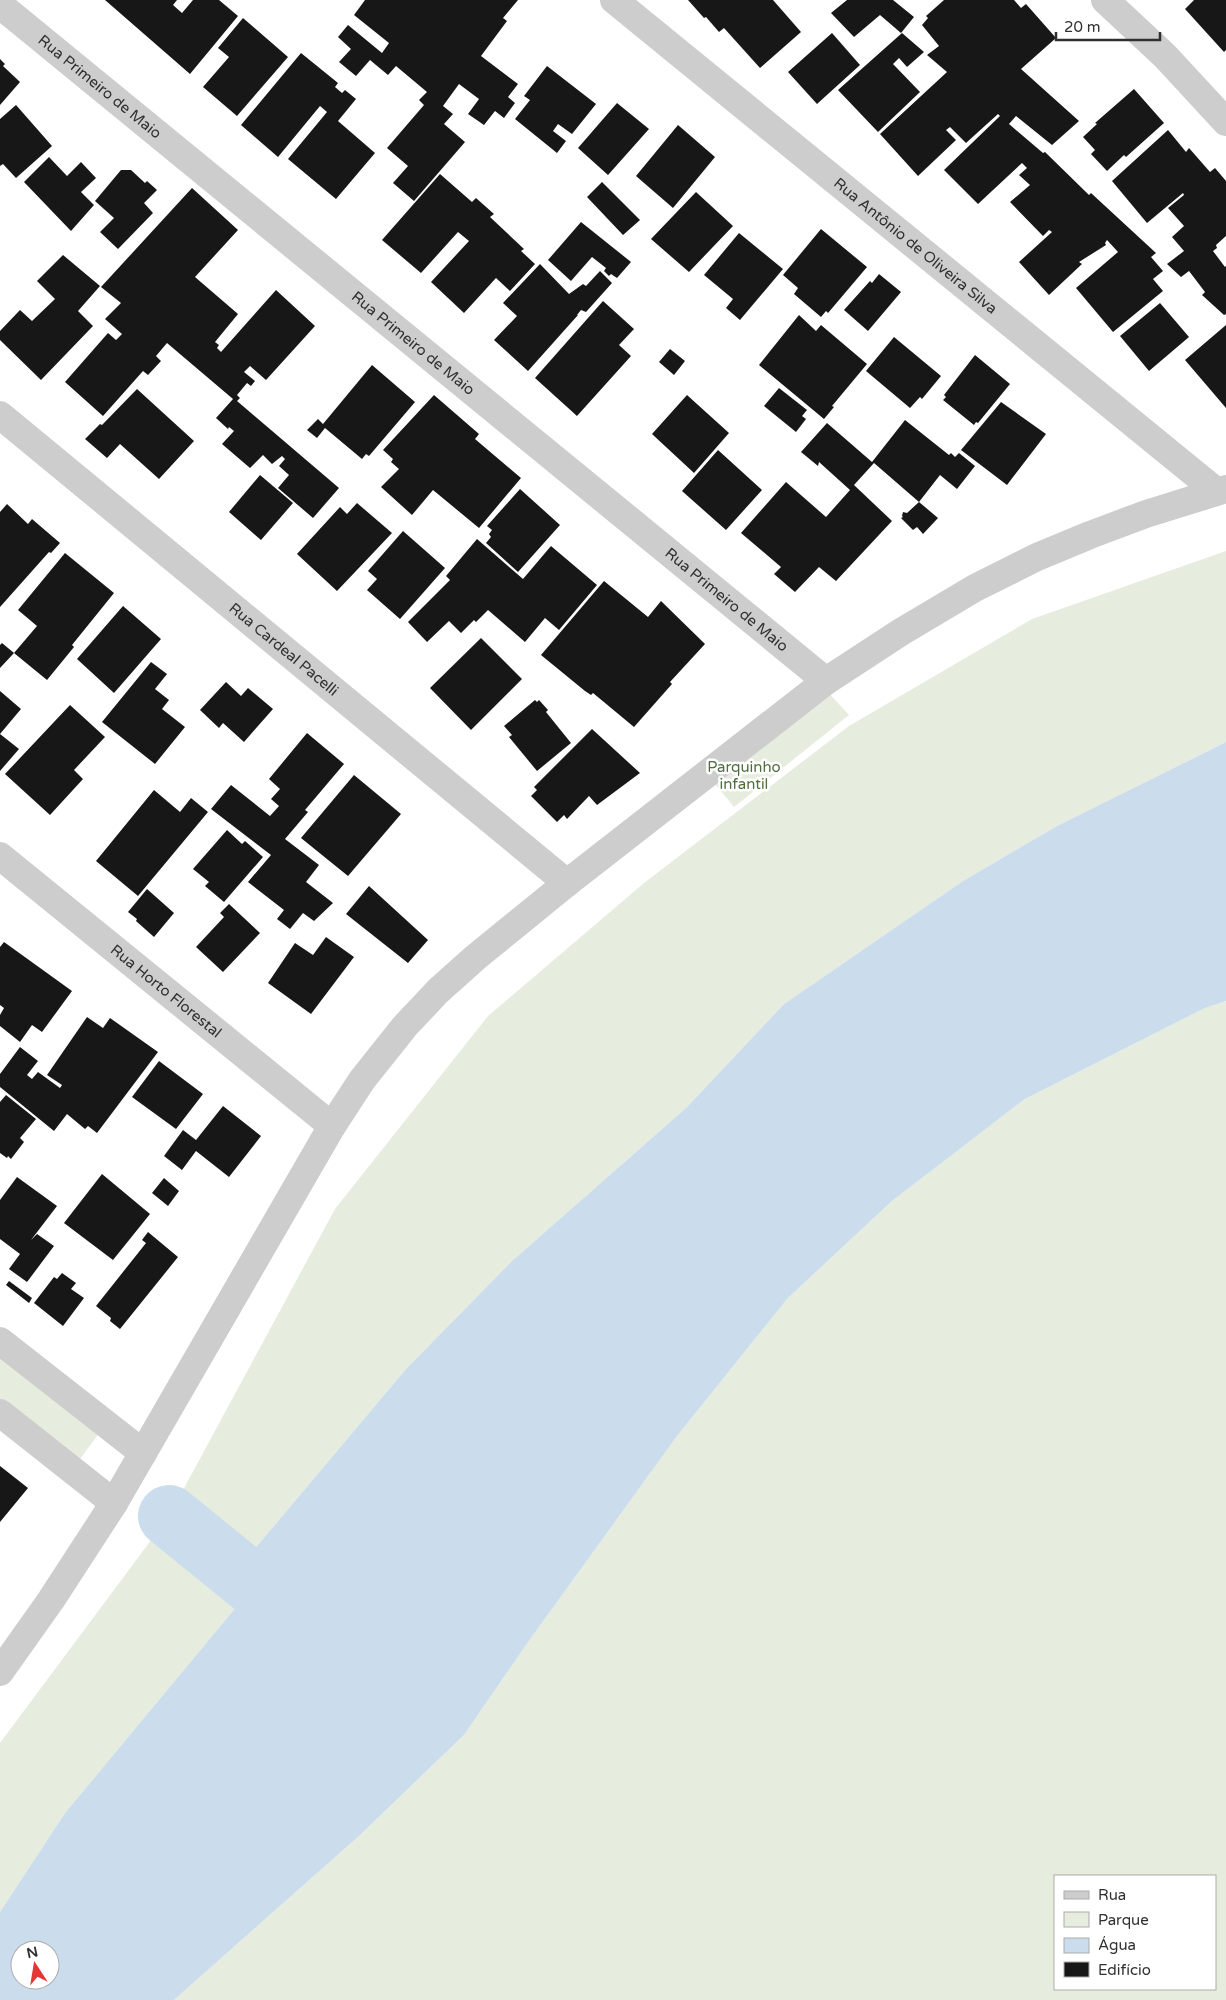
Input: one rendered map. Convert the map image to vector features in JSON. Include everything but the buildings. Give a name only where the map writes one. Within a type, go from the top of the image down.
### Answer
[{"type":"street","name":"Rua Antônio de Oliveira Silva","points":[[614,0],[1221,490]]},
{"type":"street","points":[[1105,0],[1166,56],[1226,122]]},
{"type":"street","name":"Rua Primeiro de Maio","points":[[0,5],[826,681]]},
{"type":"street","name":"Rua Cardeal Pacelli","points":[[0,415],[567,882]]},
{"type":"street","points":[[0,1672],[56,1593],[114,1503],[332,1126],[362,1080],[405,1026],[438,992],[476,957],[567,882],[826,681],[901,632],[992,579],[1090,535],[1221,490]]},
{"type":"street","name":"Rua Horto Florestal","points":[[0,856],[332,1126]]},
{"type":"street","points":[[0,1340],[143,1453]]},
{"type":"street","points":[[0,1413],[114,1503]]},
{"type":"green space","points":[[1226,551],[1226,742],[1057,826],[963,881],[784,1004],[686,1108],[512,1261],[406,1369],[252,1552],[181,1537],[242,1600],[65,1813],[0,1912],[0,1743],[169,1516],[335,1209],[488,1016],[644,883],[849,726],[1032,619]]},
{"type":"green space","name":"Parquinho infantil","points":[[827,691],[849,715],[734,807],[711,779]]},
{"type":"green space","points":[[1226,1001],[1226,2000],[174,2000],[359,1836],[464,1735],[526,1645],[677,1436],[788,1298],[892,1201],[1025,1099],[1205,1008]]},
{"type":"green space","points":[[0,1353],[100,1432],[77,1463],[0,1402]]},
{"type":"water","points":[[1226,742],[1226,1001],[1205,1008],[1025,1099],[892,1201],[788,1298],[677,1436],[526,1645],[464,1735],[359,1836],[174,2000],[0,2000],[0,1912],[65,1813],[242,1600],[180,1537],[195,1521],[252,1552],[406,1369],[512,1261],[686,1108],[784,1004],[963,881],[1057,826]]},
{"type":"waterway","points":[[169,1516],[254,1585]]}]
